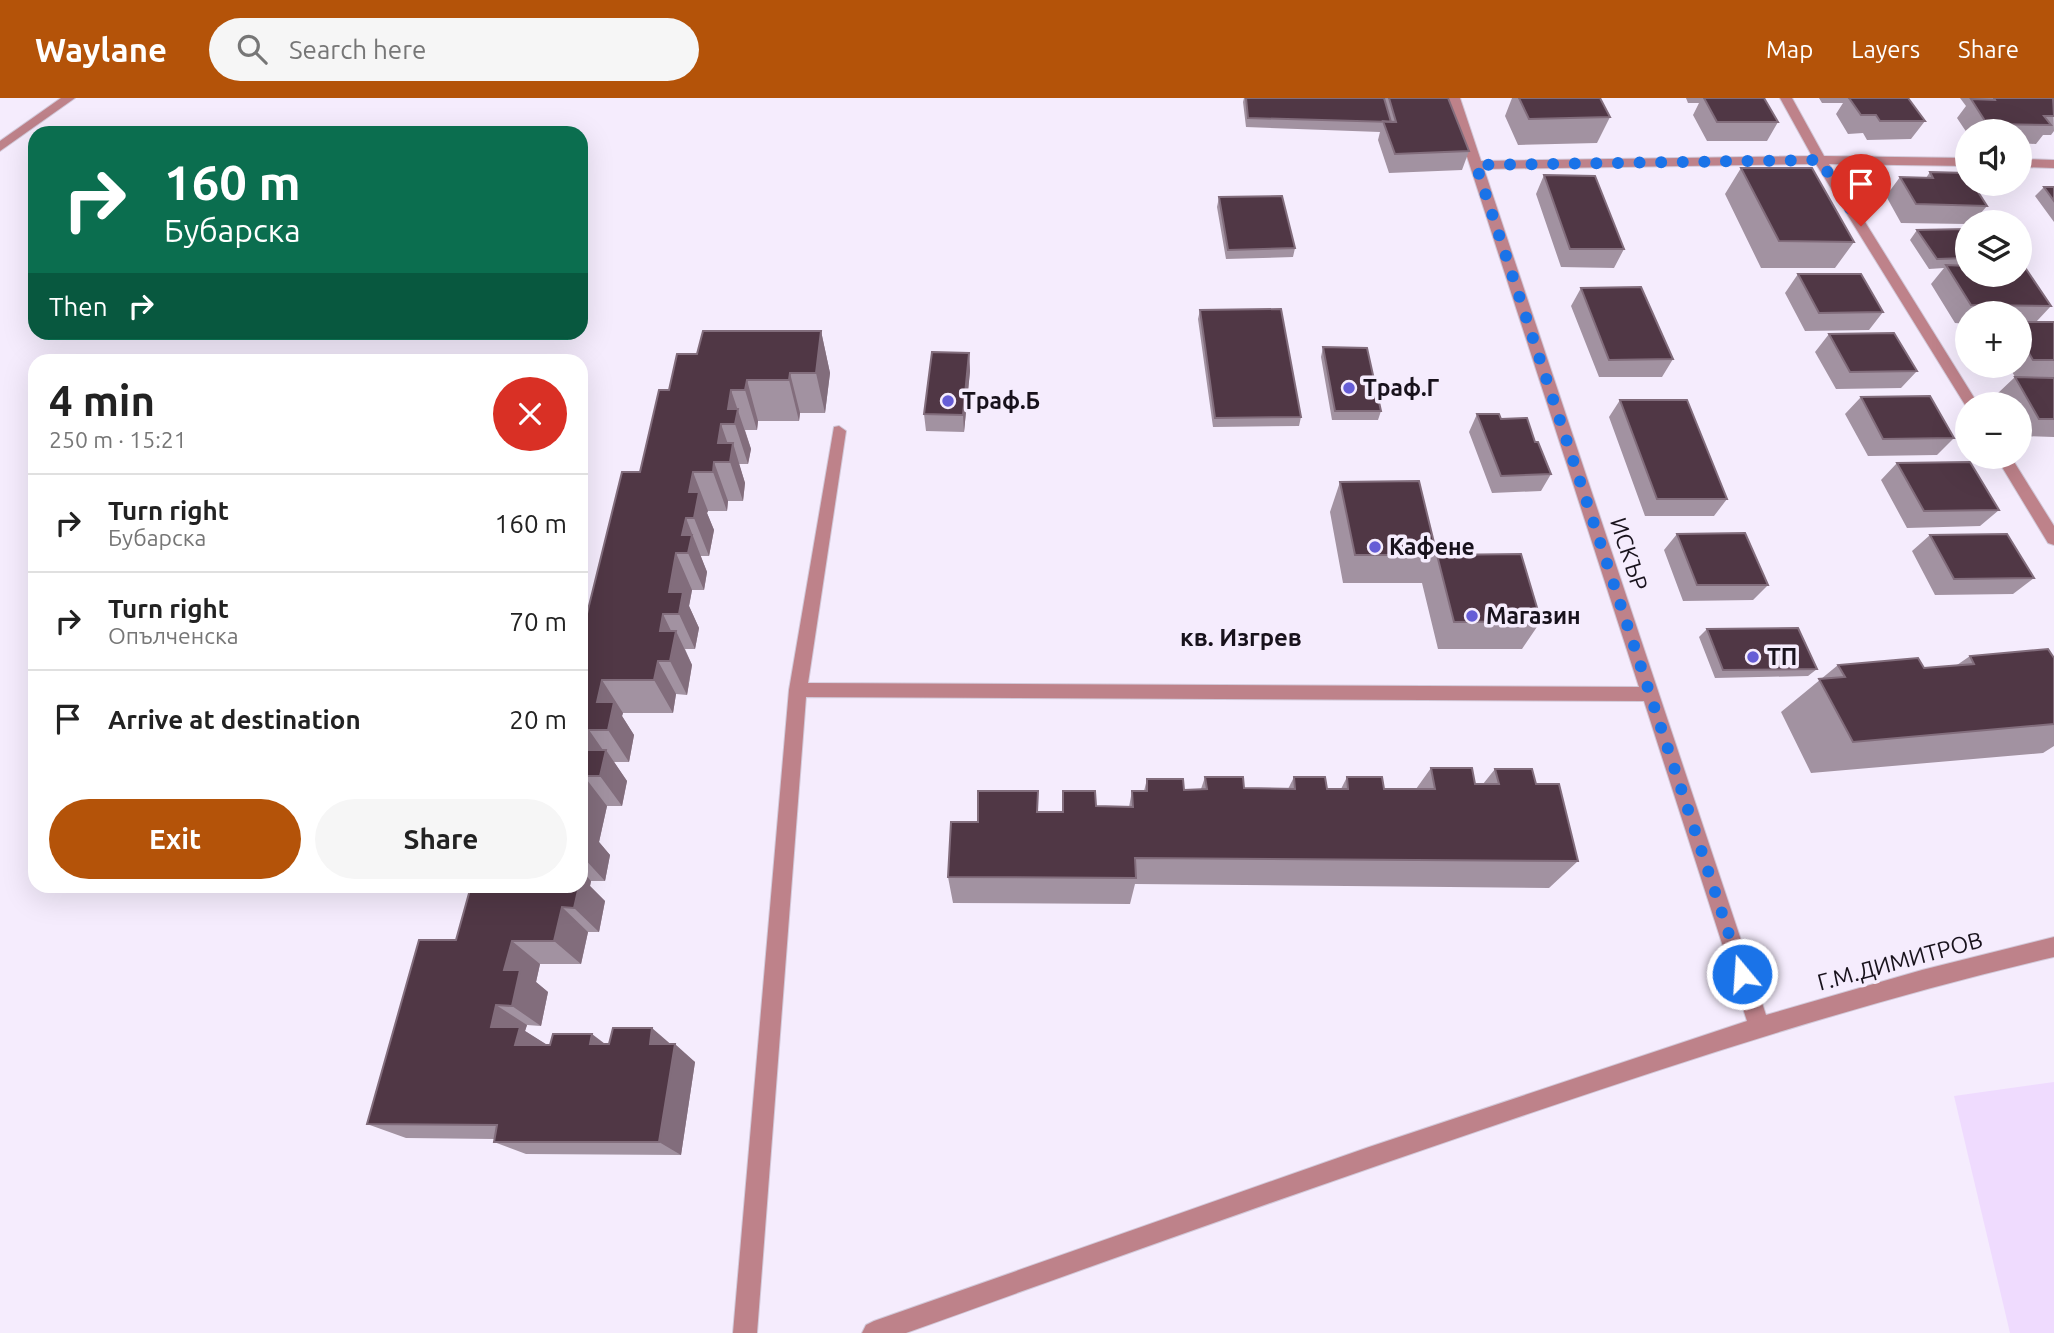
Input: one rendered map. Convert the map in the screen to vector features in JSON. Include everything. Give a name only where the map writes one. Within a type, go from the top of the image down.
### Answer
[{"type":"street","points":[[30,126],[69,98]]},
{"type":"street","name":"ИСКЪР","points":[[1454,98],[1759,1025]]},
{"type":"street","points":[[1786,98],[1820,160],[1964,392]]},
{"type":"street","points":[[0,147],[28,127]]},
{"type":"street","points":[[1476,165],[1820,160],[1955,162]]},
{"type":"street","points":[[2032,163],[2054,164]]},
{"type":"street","points":[[745,1333],[798,690],[839,431]]},
{"type":"street","points":[[2010,469],[2054,539]]},
{"type":"street","points":[[798,690],[1648,694]]},
{"type":"street","name":"Г.М.ДИМИТРОВ","points":[[874,1333],[1318,1173],[1759,1025],[2054,947]]},
{"type":"shaded area","points":[[2054,1082],[2054,1333],[2010,1333],[1954,1096]]},
{"type":"building","points":[[1246,98],[1384,98],[1391,122],[1248,118]]},
{"type":"building","points":[[1389,98],[1448,98],[1469,151],[1395,154],[1383,121],[1396,122]]},
{"type":"building","points":[[1519,98],[1600,98],[1610,117],[1529,119]]},
{"type":"building","points":[[1704,98],[1764,98],[1778,122],[1717,122]]},
{"type":"building","points":[[1849,98],[1908,98],[1925,121],[1880,121],[1876,115],[1861,115]]},
{"type":"building","points":[[1994,98],[2053,98],[2054,116],[2044,116],[2051,125],[2032,125],[2032,119],[1984,119],[1971,99],[1995,100]]},
{"type":"building","points":[[1741,168],[1812,168],[1854,242],[1779,241]]},
{"type":"building","points":[[1930,172],[1955,173],[1955,196],[1981,196],[1987,206],[1916,204],[1900,177],[1933,178]]},
{"type":"building","points":[[1544,175],[1595,176],[1624,249],[1570,249]]},
{"type":"building","points":[[2044,187],[2054,187],[2054,201]]},
{"type":"building","points":[[1282,196],[1295,248],[1228,250],[1219,197]]},
{"type":"building","points":[[1955,229],[1955,258],[1937,259],[1917,230]]},
{"type":"building","points":[[1946,265],[1955,265],[1955,279]]},
{"type":"building","points":[[1798,274],[1861,274],[1883,312],[1819,313]]},
{"type":"building","points":[[2032,278],[2051,306],[2032,306],[2032,301],[1968,301],[1960,287],[2032,287]]},
{"type":"building","points":[[1641,287],[1673,359],[1609,360],[1581,288]]},
{"type":"building","points":[[1281,309],[1301,417],[1215,418],[1200,310]]},
{"type":"building","points":[[2032,322],[2054,322],[2054,360],[2033,360]]},
{"type":"building","points":[[703,331],[821,331],[816,373],[790,373],[789,380],[747,380],[745,390],[731,390],[728,409],[738,409],[735,424],[721,424],[718,443],[733,443],[730,462],[714,462],[713,472],[693,472],[689,492],[699,492],[694,518],[686,518],[682,535],[692,535],[688,553],[676,553],[669,592],[683,592],[679,614],[663,614],[660,631],[676,631],[670,661],[658,661],[654,680],[602,680],[597,702],[614,702],[608,730],[589,730],[588,734],[588,610],[622,472],[640,472],[659,390],[669,390],[677,354],[697,354]]},
{"type":"building","points":[[1894,333],[1917,371],[1850,372],[1829,334]]},
{"type":"building","name":"Траф.Г","points":[[1323,347],[1367,348],[1381,411],[1335,411]]},
{"type":"building","name":"Траф.Б","points":[[932,352],[969,353],[963,415],[924,414]]},
{"type":"building","points":[[2016,378],[2054,378],[2054,419],[2039,419],[2032,407],[2032,392],[2024,392]]},
{"type":"building","points":[[1930,396],[1954,438],[1883,439],[1861,397]]},
{"type":"building","points":[[1620,400],[1687,400],[1727,499],[1657,499]]},
{"type":"building","points":[[1477,414],[1499,414],[1501,419],[1527,418],[1535,442],[1538,442],[1551,474],[1501,476]]},
{"type":"building","points":[[1955,462],[1955,469],[1974,469],[1999,510],[1924,511],[1897,463]]},
{"type":"building","points":[[1419,481],[1437,555],[1355,555],[1340,482]]},
{"type":"building","points":[[1745,533],[1768,585],[1697,585],[1677,534]]},
{"type":"building","points":[[2007,534],[2034,578],[1954,579],[1930,535]]},
{"type":"building","points":[[1521,554],[1541,621],[1454,622],[1437,555]]},
{"type":"building","name":"ТП","points":[[1798,628],[1817,669],[1723,670],[1707,629]]},
{"type":"building","points":[[2048,649],[2054,658],[2054,724],[1853,742],[1819,679],[1845,677],[1838,665],[1918,658],[1924,668],[1974,664],[1970,656]]},
{"type":"building","points":[[588,750],[606,750],[600,776],[588,776]]},
{"type":"building","points":[[1431,768],[1472,768],[1475,784],[1499,784],[1495,769],[1532,769],[1536,784],[1559,784],[1578,861],[1135,858],[1136,878],[948,877],[951,822],[978,822],[978,791],[1038,791],[1037,812],[1063,812],[1063,791],[1095,791],[1096,806],[1133,807],[1132,791],[1147,791],[1147,779],[1183,779],[1184,790],[1207,789],[1205,777],[1243,777],[1244,788],[1295,789],[1294,777],[1325,777],[1327,789],[1348,789],[1347,777],[1382,777],[1384,789],[1435,789]]},
{"type":"building","points":[[469,893],[577,893],[574,908],[562,907],[554,941],[512,941],[504,970],[520,970],[512,1006],[496,1005],[491,1027],[520,1027],[515,1045],[550,1045],[553,1034],[592,1034],[590,1044],[609,1044],[613,1028],[652,1028],[650,1044],[675,1044],[659,1142],[494,1142],[497,1125],[367,1124],[419,940],[456,940]]},
{"type":"place","name":"Траф.Г","points":[[1349,388]]},
{"type":"place","name":"Траф.Б","points":[[948,401]]},
{"type":"place","name":"Кафене","points":[[1375,547]]},
{"type":"place","name":"Магазин","points":[[1472,616]]},
{"type":"place","name":"ТП","points":[[1753,657]]},
{"type":"district","name":"кв. Изгрев","points":[[1241,638]]},
{"type":"route","points":[[1742,974],[1476,165],[1820,160],[1861,226]]}]
